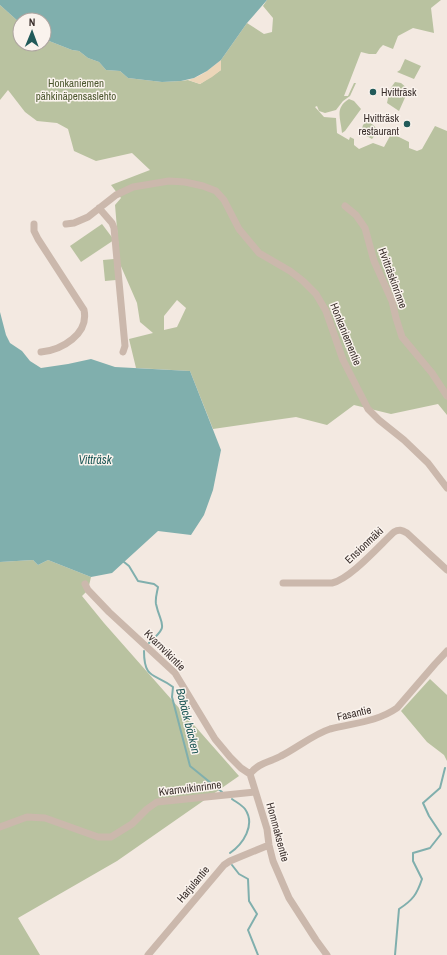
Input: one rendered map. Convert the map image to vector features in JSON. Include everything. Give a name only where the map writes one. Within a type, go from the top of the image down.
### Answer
[{"type":"street","name":"Honkaniementie","points":[[66,224],[74,224],[88,217],[116,195],[133,187],[169,181],[185,182],[216,191],[224,200],[239,230],[259,253],[290,271],[316,294],[326,311],[343,360],[368,409],[428,463],[447,488]]},
{"type":"street","name":"Hvitträskinrinne","points":[[345,206],[356,215],[365,228],[374,261],[392,301],[402,337],[432,373],[447,396]]},
{"type":"street","points":[[100,208],[112,223],[114,228],[125,346],[123,352]]},
{"type":"street","points":[[34,224],[34,231],[38,239],[84,310],[86,316],[82,330],[76,337],[60,348],[52,351],[40,352]]},
{"type":"street","name":"Ensionmäki","points":[[283,583],[338,582],[366,559],[397,530],[402,530],[407,533],[447,570]]},
{"type":"street","name":"Kvarnvikintie","points":[[85,584],[88,590],[109,612],[175,673],[215,738],[230,757],[241,768],[250,774]]},
{"type":"street","name":"Fasantie","points":[[250,774],[254,768],[261,764],[280,756],[314,736],[330,729],[359,724],[391,713],[447,651]]},
{"type":"street","name":"Hommaksentie","points":[[250,774],[267,829],[273,862],[289,898],[327,955]]},
{"type":"street","name":"Kvarnvikinrinne","points":[[0,826],[27,817],[45,818],[98,837],[111,837],[132,824],[147,808],[157,802],[255,792]]},
{"type":"street","name":"Harjulantie","points":[[148,955],[224,865],[230,861],[269,846]]},
{"type":"green space","name":"Honkaniemen pähkinäpensaslehto","points":[[267,0],[441,0],[431,8],[434,33],[413,28],[398,36],[393,49],[383,45],[376,54],[361,52],[344,96],[348,96],[354,83],[356,83],[350,96],[343,101],[336,110],[325,113],[319,111],[317,106],[315,107],[324,117],[336,118],[337,133],[349,140],[350,137],[354,139],[354,145],[359,149],[373,143],[384,147],[390,136],[397,136],[409,142],[409,148],[417,151],[422,149],[435,126],[447,131],[447,415],[438,404],[391,414],[354,405],[327,425],[296,417],[213,429],[190,371],[136,368],[129,339],[153,333],[140,322],[137,303],[120,264],[115,205],[121,198],[111,185],[150,170],[132,153],[96,161],[74,151],[68,129],[57,123],[37,121],[25,112],[8,90],[0,100],[0,5],[12,16],[12,52],[52,52],[52,42],[72,50],[79,51],[88,58],[99,62],[106,70],[120,71],[128,78],[162,82],[188,80],[200,84],[221,70],[221,60],[247,23],[264,34],[272,32],[273,18],[263,6]],"holes":[[[177,300],[186,308],[177,327],[164,330],[164,316]]]},
{"type":"green space","points":[[405,59],[421,66],[414,79],[397,72],[400,70]]},
{"type":"green space","points":[[395,82],[401,83],[408,89],[399,111],[387,103],[390,89]]},
{"type":"green space","points":[[349,99],[354,101],[361,109],[342,133],[340,110],[344,102]]},
{"type":"green space","points":[[366,122],[376,127],[378,131],[372,139],[361,133],[363,125]]},
{"type":"green space","points":[[102,224],[114,240],[81,262],[70,246]]},
{"type":"green space","points":[[114,259],[116,280],[105,281],[103,260]]},
{"type":"green space","points":[[33,560],[38,565],[48,560],[91,577],[88,590],[82,596],[239,776],[117,861],[18,918],[40,955],[0,955],[0,562]]},
{"type":"green space","points":[[430,679],[447,695],[447,761],[444,755],[427,742],[401,711]]},
{"type":"sand","points":[[221,60],[221,70],[212,77],[200,84],[188,80],[202,74]]},
{"type":"water","points":[[0,0],[267,0],[247,23],[221,60],[207,71],[194,78],[181,81],[162,82],[128,78],[120,71],[106,70],[99,62],[88,58],[79,51],[72,50],[52,42],[52,12],[12,12],[12,16],[0,5]]},
{"type":"water","name":"Vitträsk","points":[[0,312],[6,335],[10,343],[22,351],[30,361],[41,368],[91,359],[115,367],[190,371],[221,450],[213,490],[204,515],[191,535],[158,531],[112,573],[91,577],[48,560],[38,565],[33,560],[0,562]]},
{"type":"waterway","name":"Bobäck bäcken","points":[[124,562],[129,566],[138,581],[154,584],[158,587],[156,602],[162,621],[162,628],[156,637],[149,643]]},
{"type":"waterway","name":"Bobäck bäcken","points":[[144,651],[148,671],[152,675],[173,687],[172,697],[190,766],[222,792]]},
{"type":"waterway","name":"Bobäck bäcken","points":[[395,955],[399,909],[408,903],[414,896],[422,879],[413,861],[413,853],[430,848],[441,834],[429,816],[423,803],[440,788],[445,768]]},
{"type":"waterway","name":"Bobäck bäcken","points":[[230,853],[239,845],[249,828],[248,815],[245,809],[232,799]]},
{"type":"waterway","name":"Bobäck bäcken","points":[[232,865],[239,874],[248,879],[249,901],[257,914],[248,930],[258,955]]},
{"type":"place","name":"Hvitträsk","points":[[373,92]]},
{"type":"place","name":"Hvitträsk restaurant","points":[[407,124]]}]
